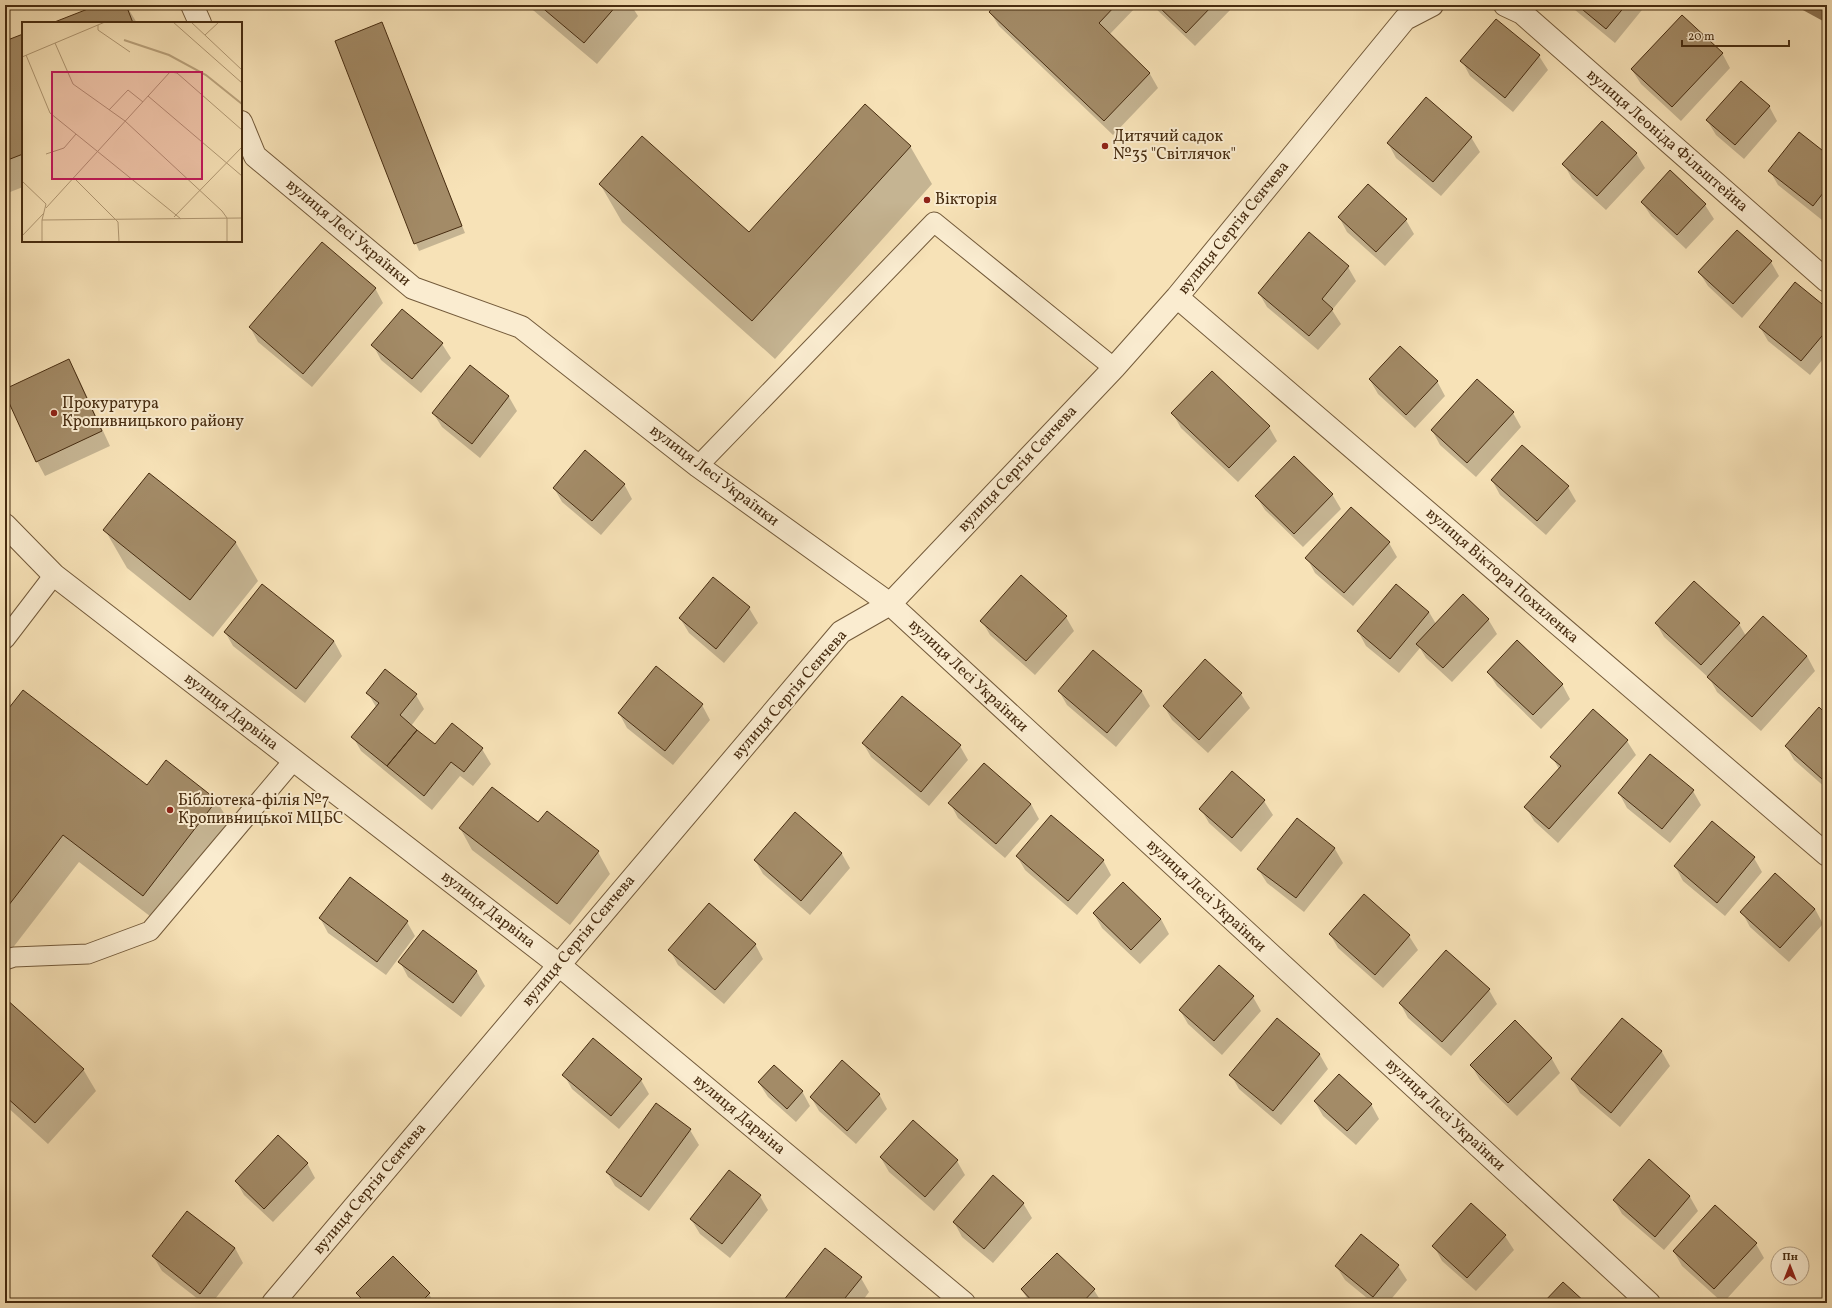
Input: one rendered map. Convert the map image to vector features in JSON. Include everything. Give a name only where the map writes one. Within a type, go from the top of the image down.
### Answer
[{"type":"street","points":[[192,5],[200,22]]},
{"type":"street","name":"вулиця Сергія Сєнчева","points":[[278,1301],[559,965],[841,632],[890,604],[1114,368],[1177,297],[1405,19],[1432,5]]},
{"type":"street","name":"вулиця Леоніда Фільштейна","points":[[1505,5],[1522,13],[1827,281]]},
{"type":"street","name":"вулиця Лесі Українки","points":[[242,124],[255,156],[413,288],[521,327],[698,466],[890,604],[1649,1303]]},
{"type":"street","name":"вулиця Віктора Похиленка","points":[[1177,297],[1827,855]]},
{"type":"street","name":"вулиця Дарвіна","points":[[5,525],[54,575],[559,965],[964,1303]]},
{"type":"lane","points":[[698,466],[934,222],[1114,368]]},
{"type":"lane","points":[[5,639],[54,575]]},
{"type":"lane","points":[[5,960],[14,957],[88,954],[150,931],[294,760]]},
{"type":"building","points":[[98,5],[126,5],[133,22],[55,22]]},
{"type":"building","points":[[539,5],[617,5],[584,43]]},
{"type":"building","points":[[995,5],[1116,5],[1099,23],[1150,73],[1104,121],[989,12]]},
{"type":"building","points":[[1157,5],[1213,5],[1186,33]]},
{"type":"building","points":[[1577,5],[1626,5],[1606,29]]},
{"type":"building","points":[[1682,15],[1723,53],[1672,107],[1631,69]]},
{"type":"building","points":[[1496,19],[1540,55],[1505,98],[1460,61]]},
{"type":"building","points":[[382,22],[462,226],[414,244],[335,41]]},
{"type":"building","points":[[22,34],[22,154],[5,161],[5,41]]},
{"type":"building","points":[[1741,81],[1770,106],[1735,145],[1706,120]]},
{"type":"building","points":[[1426,97],[1472,137],[1433,182],[1387,143]]},
{"type":"building","points":[[865,104],[911,146],[752,321],[599,184],[642,136],[749,232]]},
{"type":"building","points":[[1602,121],[1637,153],[1597,196],[1562,164]]},
{"type":"building","points":[[1799,132],[1827,154],[1827,188],[1813,206],[1768,171]]},
{"type":"building","points":[[1670,170],[1706,204],[1677,235],[1641,202]]},
{"type":"building","points":[[1368,184],[1407,219],[1376,252],[1338,217]]},
{"type":"building","points":[[1737,230],[1772,261],[1733,304],[1698,272]]},
{"type":"building","points":[[1309,232],[1349,266],[1322,299],[1333,309],[1309,336],[1258,293]]},
{"type":"building","points":[[322,242],[376,288],[303,374],[249,327]]},
{"type":"building","points":[[1795,282],[1827,308],[1827,330],[1801,361],[1759,327]]},
{"type":"building","points":[[402,309],[443,343],[412,379],[371,345]]},
{"type":"building","points":[[1400,346],[1438,381],[1406,415],[1369,379]]},
{"type":"building","name":"Прокуратура Кропивницького району","points":[[69,359],[102,431],[36,462],[5,394],[5,389]]},
{"type":"building","points":[[470,365],[509,396],[472,444],[432,413]]},
{"type":"building","points":[[1212,371],[1270,426],[1229,468],[1171,413]]},
{"type":"building","points":[[1477,379],[1514,412],[1467,463],[1431,430]]},
{"type":"building","points":[[1522,445],[1569,486],[1537,521],[1491,480]]},
{"type":"building","points":[[585,450],[625,484],[592,521],[553,488]]},
{"type":"building","points":[[1294,456],[1333,494],[1294,534],[1255,496]]},
{"type":"building","points":[[149,473],[236,542],[190,600],[103,530]]},
{"type":"building","points":[[1351,507],[1390,542],[1344,593],[1305,558]]},
{"type":"building","points":[[1021,575],[1067,616],[1026,661],[980,621]]},
{"type":"building","points":[[713,577],[750,607],[716,649],[679,618]]},
{"type":"building","points":[[1694,581],[1740,623],[1701,665],[1655,623]]},
{"type":"building","points":[[262,584],[334,641],[296,689],[224,632]]},
{"type":"building","points":[[1396,584],[1429,612],[1390,659],[1357,631]]},
{"type":"building","points":[[1463,594],[1489,619],[1443,668],[1416,644]]},
{"type":"building","points":[[1763,616],[1807,656],[1752,717],[1707,677]]},
{"type":"building","points":[[1517,640],[1563,684],[1533,715],[1487,672]]},
{"type":"building","points":[[1093,650],[1142,691],[1107,733],[1058,691]]},
{"type":"building","points":[[1205,659],[1242,693],[1199,740],[1163,706]]},
{"type":"building","points":[[656,666],[703,704],[665,751],[618,713]]},
{"type":"building","points":[[385,669],[417,694],[400,715],[417,730],[387,766],[351,737],[379,703],[366,693]]},
{"type":"building","points":[[23,690],[147,785],[166,760],[217,800],[143,896],[63,835],[5,910],[5,713]]},
{"type":"building","points":[[902,696],[961,745],[921,792],[862,743]]},
{"type":"building","points":[[1819,707],[1827,715],[1827,774],[1822,779],[1785,746]]},
{"type":"building","points":[[1593,709],[1628,740],[1549,829],[1524,807],[1561,766],[1550,757]]},
{"type":"building","points":[[452,723],[483,748],[464,772],[451,762],[424,796],[387,766],[417,730],[435,744]]},
{"type":"building","points":[[1650,754],[1694,790],[1662,829],[1618,793]]},
{"type":"building","points":[[984,763],[1031,804],[996,844],[948,803]]},
{"type":"building","points":[[1232,771],[1265,800],[1232,838],[1199,809]]},
{"type":"building","points":[[492,787],[538,822],[547,811],[599,851],[557,904],[459,828]]},
{"type":"building","points":[[795,812],[842,853],[801,901],[754,860]]},
{"type":"building","points":[[1051,815],[1104,860],[1068,901],[1016,856]]},
{"type":"building","points":[[1297,818],[1335,848],[1296,898],[1257,869]]},
{"type":"building","points":[[1712,821],[1755,857],[1717,903],[1674,866]]},
{"type":"building","points":[[1775,873],[1815,909],[1780,948],[1740,912]]},
{"type":"building","points":[[350,877],[408,921],[377,962],[319,918]]},
{"type":"building","points":[[1123,882],[1161,919],[1131,950],[1093,913]]},
{"type":"building","points":[[1364,894],[1410,935],[1375,975],[1329,934]]},
{"type":"building","points":[[709,903],[756,944],[715,990],[668,950]]},
{"type":"building","points":[[423,930],[477,971],[453,1003],[398,962]]},
{"type":"building","points":[[1446,950],[1490,989],[1442,1042],[1399,1003]]},
{"type":"building","points":[[1219,965],[1254,996],[1214,1041],[1179,1010]]},
{"type":"building","points":[[5,998],[84,1069],[35,1123],[5,1096]]},
{"type":"building","points":[[1277,1018],[1320,1054],[1273,1111],[1229,1075]]},
{"type":"building","points":[[1622,1018],[1662,1051],[1611,1113],[1571,1079]]},
{"type":"building","points":[[1515,1020],[1552,1058],[1508,1103],[1470,1065]]},
{"type":"building","points":[[593,1038],[642,1079],[611,1116],[562,1075]]},
{"type":"building","points":[[842,1060],[880,1094],[847,1131],[810,1097]]},
{"type":"building","points":[[774,1065],[803,1091],[787,1109],[758,1082]]},
{"type":"building","points":[[1339,1074],[1372,1104],[1347,1131],[1314,1101]]},
{"type":"building","points":[[656,1103],[691,1129],[641,1197],[606,1172]]},
{"type":"building","points":[[913,1120],[958,1160],[925,1197],[880,1157]]},
{"type":"building","points":[[278,1135],[308,1163],[264,1209],[235,1181]]},
{"type":"building","points":[[1649,1159],[1690,1196],[1655,1237],[1613,1200]]},
{"type":"building","points":[[729,1170],[761,1195],[722,1244],[690,1219]]},
{"type":"building","points":[[993,1175],[1024,1203],[984,1249],[953,1222]]},
{"type":"building","points":[[1471,1203],[1506,1235],[1467,1278],[1432,1246]]},
{"type":"building","points":[[1715,1205],[1757,1243],[1714,1289],[1673,1251]]},
{"type":"building","points":[[187,1211],[235,1248],[200,1294],[152,1256]]},
{"type":"building","points":[[1361,1234],[1399,1265],[1373,1297],[1335,1266]]},
{"type":"building","points":[[825,1248],[862,1277],[841,1303],[785,1303],[783,1301]]},
{"type":"building","points":[[1057,1253],[1095,1289],[1082,1303],[1034,1303],[1021,1289]]},
{"type":"building","points":[[393,1256],[430,1293],[420,1303],[366,1303],[356,1293]]},
{"type":"building","points":[[1563,1282],[1586,1303],[1543,1303]]},
{"type":"waterway","points":[[1805,5],[1827,17]]},
{"type":"place","name":"Дитячий садок №35 \"Світлячок\"","points":[[1105,146]]},
{"type":"place","name":"Вікторія","points":[[927,200]]},
{"type":"place","name":"Прокуратура Кропивницького району","points":[[54,413]]},
{"type":"place","name":"Бібліотека-філія №7 Кропивницької МЦБС","points":[[170,810]]}]
